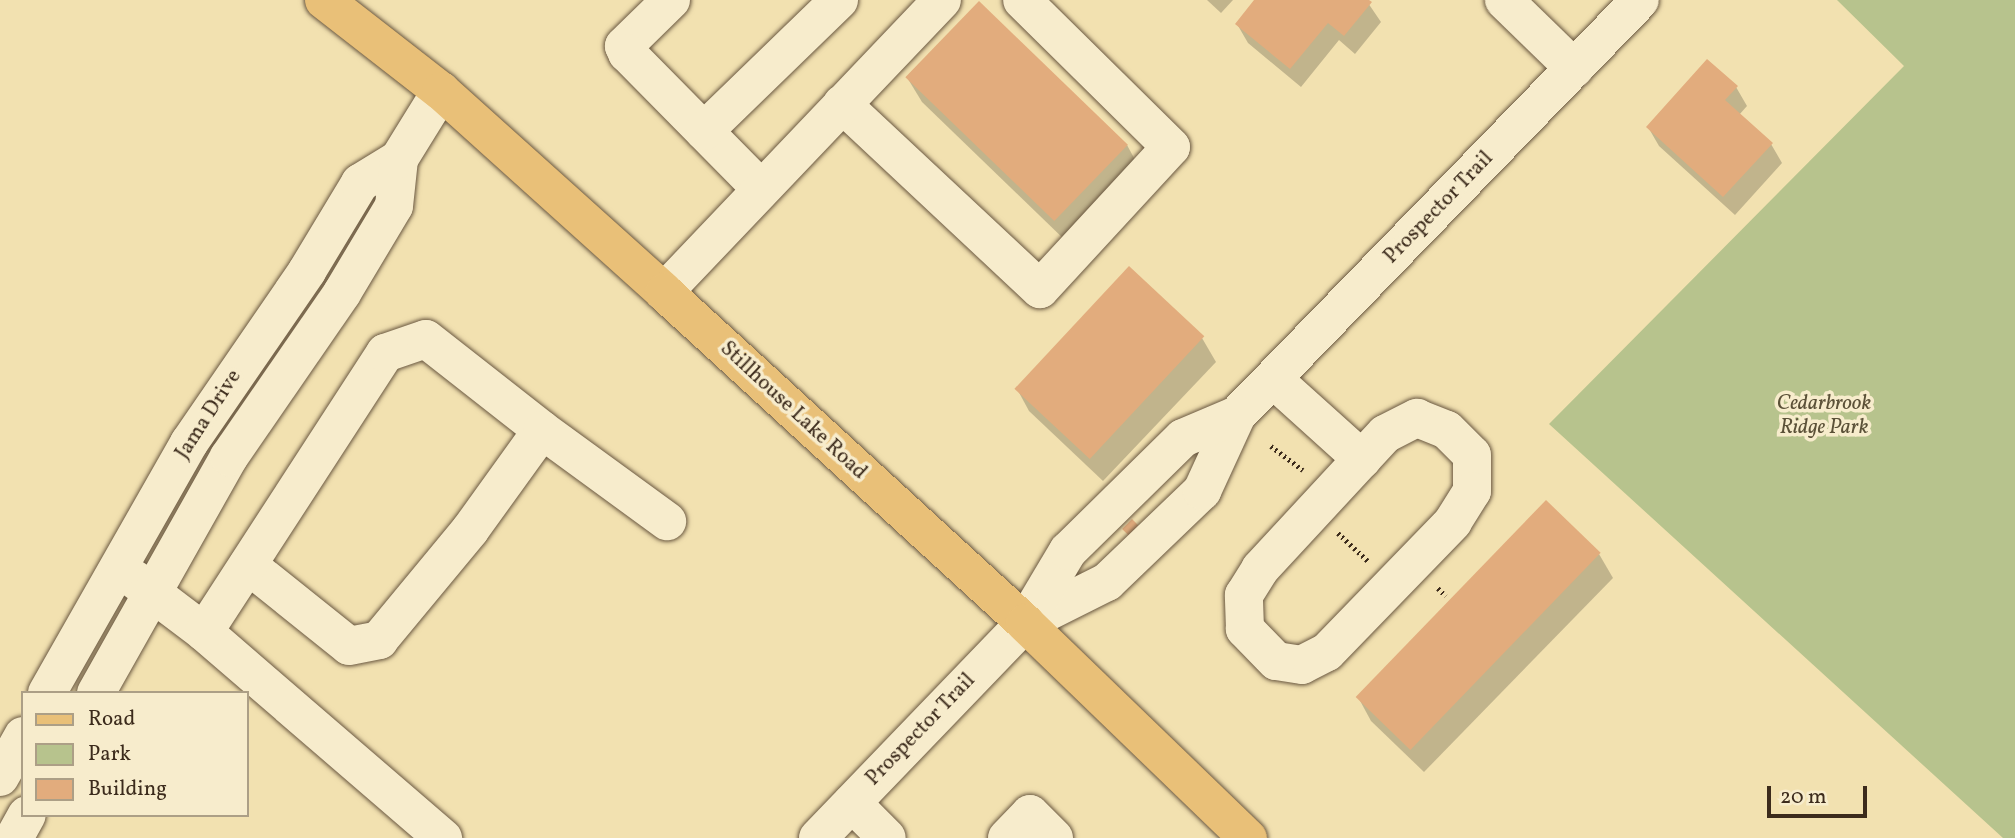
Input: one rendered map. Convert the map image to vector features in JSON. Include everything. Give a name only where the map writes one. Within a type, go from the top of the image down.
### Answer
[{"type":"main road","name":"Stillhouse Lake Road","points":[[324,0],[441,91],[664,292],[1025,623],[1248,838]]},
{"type":"street","points":[[671,0],[624,46],[627,53],[761,189]]},
{"type":"street","points":[[704,131],[839,0]]},
{"type":"street","points":[[664,292],[942,0]]},
{"type":"street","points":[[842,104],[1040,289],[1171,147],[1022,0]]},
{"type":"street","points":[[1504,0],[1574,68]]},
{"type":"street","name":"Prospector Trail","points":[[1025,623],[1107,582],[1202,491],[1237,415],[1640,0]]},
{"type":"street","name":"Jama Drive","points":[[97,691],[229,457],[342,293],[394,206],[399,159],[441,91]]},
{"type":"street","name":"Jama Drive","points":[[48,691],[189,443],[307,271],[360,183],[399,159]]},
{"type":"street","points":[[204,632],[385,353],[426,339],[667,521]]},
{"type":"street","points":[[1273,379],[1362,459]]},
{"type":"street","name":"Prospector Trail","points":[[818,838],[1025,623],[1068,551],[1183,438],[1237,415]]},
{"type":"street","points":[[1417,418],[1447,430],[1472,455],[1472,491],[1453,522],[1327,652],[1302,665],[1276,660],[1245,629],[1244,595],[1260,569],[1362,459],[1385,434],[1417,418]]},
{"type":"street","points":[[248,565],[349,646],[379,640],[470,530],[542,429]]},
{"type":"street","points":[[119,567],[204,632],[443,838]]},
{"type":"street","points":[[0,777],[21,740]]},
{"type":"street","points":[[852,803],[887,838]]},
{"type":"street","points":[[1007,838],[1030,814],[1054,838]]},
{"type":"street","points":[[14,838],[26,817]]},
{"type":"path","points":[[1270,446],[1291,458],[1323,491],[1331,527],[1376,568],[1425,574],[1446,596]]},
{"type":"green space","name":"Cedarbrook Ridge Park","points":[[1837,0],[2015,0],[2015,838],[2003,838],[1549,424],[1904,66]]},
{"type":"building","points":[[1254,0],[1372,2],[1344,36],[1328,23],[1290,69],[1235,24]]},
{"type":"building","points":[[979,1],[1128,145],[1054,221],[905,77]]},
{"type":"building","points":[[1707,59],[1738,86],[1725,100],[1773,143],[1723,197],[1646,127]]},
{"type":"building","points":[[1129,266],[1204,336],[1090,459],[1014,389]]},
{"type":"building","points":[[1546,500],[1601,553],[1410,750],[1356,697]]},
{"type":"building","points":[[1132,519],[1141,528],[1131,538],[1122,529]]}]
